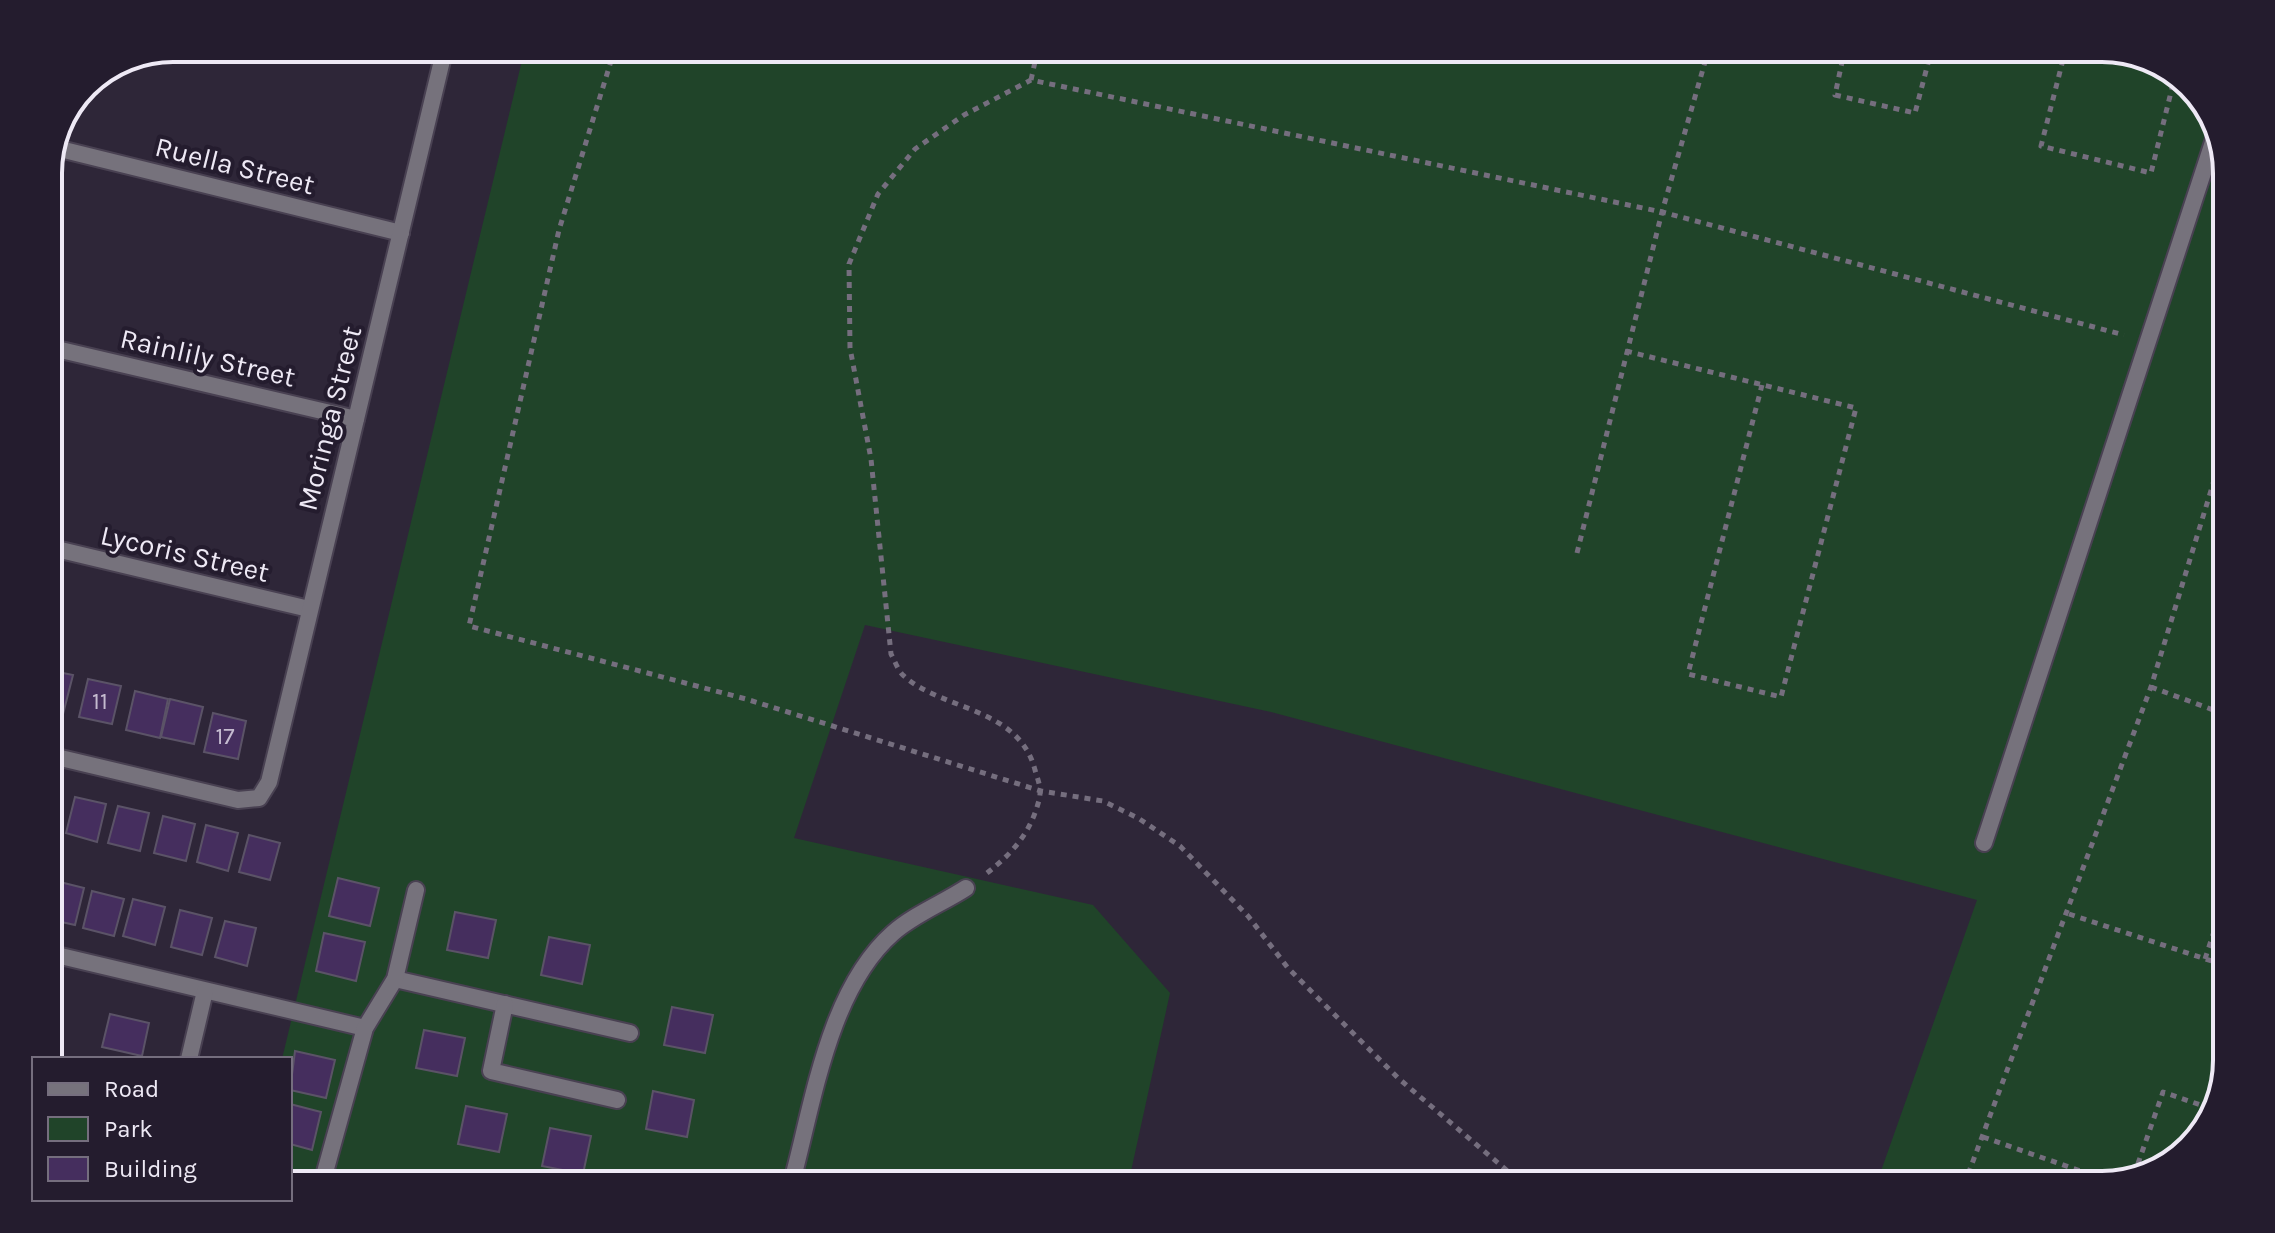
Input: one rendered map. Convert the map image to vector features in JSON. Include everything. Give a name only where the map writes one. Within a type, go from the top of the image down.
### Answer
[{"type":"street","name":"Moringa Street","points":[[62,758],[238,800],[259,798],[269,782],[442,62]]},
{"type":"street","name":"Ruella Street","points":[[65,150],[401,233]]},
{"type":"street","points":[[1984,843],[2211,150]]},
{"type":"street","name":"Rainlily Street","points":[[62,350],[356,419]]},
{"type":"street","name":"Lycoris Street","points":[[62,550],[309,609]]},
{"type":"street","points":[[795,1171],[836,1021],[870,957],[895,931],[966,888]]},
{"type":"street","points":[[325,1171],[365,1028],[395,979],[416,890]]},
{"type":"street","points":[[62,956],[365,1028]]},
{"type":"street","points":[[395,979],[630,1033]]},
{"type":"street","points":[[189,1057],[205,991]]},
{"type":"street","points":[[505,1004],[491,1071],[617,1100]]},
{"type":"path","points":[[611,62],[559,230],[469,626],[746,699],[1041,791],[1103,801],[1138,818],[1180,846],[1248,916],[1288,968],[1334,1017],[1398,1078],[1508,1171]]},
{"type":"path","points":[[1031,80],[1035,62]]},
{"type":"path","points":[[1577,553],[1662,212],[1705,62]]},
{"type":"path","points":[[1842,62],[1835,95],[1915,113],[1928,62]]},
{"type":"path","points":[[2062,62],[2041,146],[2151,173],[2172,88]]},
{"type":"path","points":[[966,888],[1004,860],[1022,840],[1034,819],[1041,791],[1034,762],[1022,741],[991,719],[903,675],[891,654],[871,459],[850,348],[849,264],[878,194],[915,149],[964,115],[1031,80],[1662,212],[2148,341]]},
{"type":"path","points":[[1626,351],[1856,408],[1781,697],[1688,674],[1762,385]]},
{"type":"path","points":[[1970,1171],[2069,914],[2151,687],[2213,484]]},
{"type":"path","points":[[2151,687],[2213,710]]},
{"type":"path","points":[[2069,914],[2213,962]]},
{"type":"path","points":[[2205,959],[2213,935]]},
{"type":"path","points":[[2137,1165],[2163,1092],[2203,1106]]},
{"type":"path","points":[[1983,1137],[2080,1171]]},
{"type":"green space","points":[[522,62],[2102,62],[2131,66],[2164,81],[2185,100],[2202,124],[2213,166],[2213,1060],[2209,1089],[2194,1122],[2175,1143],[2145,1163],[2102,1171],[1881,1171],[1977,900],[1271,712],[865,625],[794,838],[1093,905],[1170,993],[1131,1171],[292,1171],[292,1057],[282,1057]]},
{"type":"building","points":[[62,673],[73,675],[62,714]]},
{"type":"building","points":[[88,679],[121,686],[112,724],[79,717]]},
{"type":"building","points":[[135,691],[168,699],[160,738],[126,730]]},
{"type":"building","points":[[170,699],[203,707],[194,744],[161,737]]},
{"type":"building","points":[[213,713],[246,721],[238,759],[204,752]]},
{"type":"building","points":[[75,797],[106,804],[97,842],[66,833]]},
{"type":"building","points":[[118,806],[149,813],[140,851],[108,843]]},
{"type":"building","points":[[163,816],[195,824],[186,861],[154,853]]},
{"type":"building","points":[[206,825],[238,833],[228,871],[197,862]]},
{"type":"building","points":[[249,835],[280,843],[270,880],[239,872]]},
{"type":"building","points":[[338,878],[379,888],[370,926],[329,916]]},
{"type":"building","points":[[62,882],[84,888],[75,925],[62,922]]},
{"type":"building","points":[[92,891],[124,899],[114,936],[83,928]]},
{"type":"building","points":[[133,899],[165,907],[155,945],[123,936]]},
{"type":"building","points":[[180,910],[212,918],[202,955],[171,947]]},
{"type":"building","points":[[455,912],[496,920],[488,958],[447,950]]},
{"type":"building","points":[[225,921],[256,928],[247,966],[215,957]]},
{"type":"building","points":[[324,933],[365,942],[356,981],[316,971]]},
{"type":"building","points":[[549,937],[590,945],[582,984],[541,975]]},
{"type":"building","points":[[672,1007],[713,1015],[705,1053],[664,1045]]},
{"type":"building","points":[[110,1014],[149,1023],[142,1056],[102,1047]]},
{"type":"building","points":[[424,1030],[465,1038],[457,1076],[416,1068]]},
{"type":"building","points":[[295,1051],[335,1060],[326,1098],[292,1090]]},
{"type":"building","points":[[653,1091],[694,1100],[687,1137],[646,1129]]},
{"type":"building","points":[[292,1105],[321,1112],[312,1150],[292,1145]]},
{"type":"building","points":[[466,1106],[507,1114],[499,1152],[458,1144]]},
{"type":"building","points":[[550,1128],[591,1136],[584,1171],[542,1166]]}]
